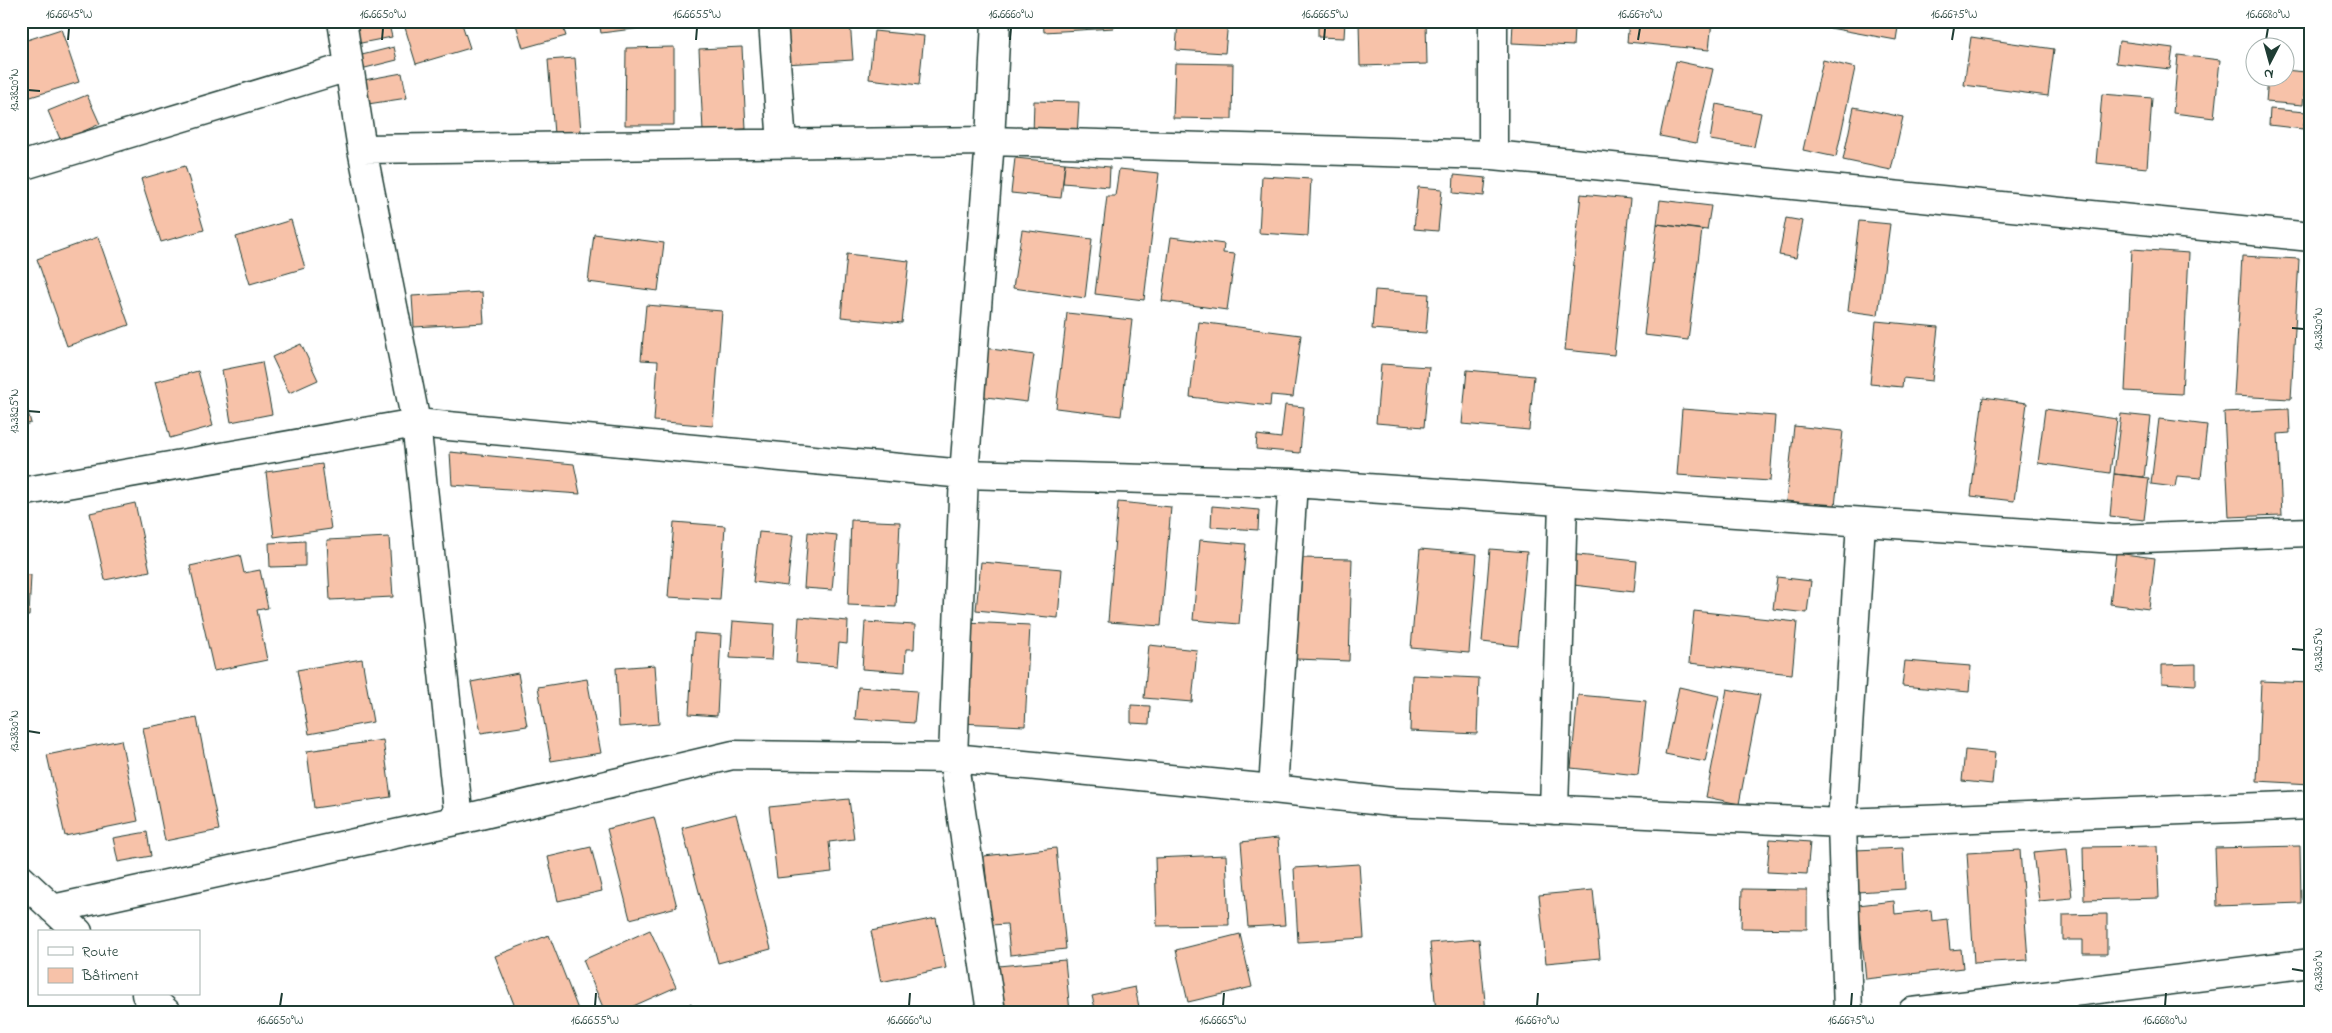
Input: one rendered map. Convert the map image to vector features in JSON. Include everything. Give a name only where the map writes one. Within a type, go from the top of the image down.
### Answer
[{"type":"street","points":[[342,21],[362,149],[416,422],[459,820]]},
{"type":"street","points":[[773,21],[782,144]]},
{"type":"street","points":[[991,1012],[953,758],[964,474],[990,141],[996,21]]},
{"type":"street","points":[[1493,21],[1493,155]]},
{"type":"street","points":[[21,166],[348,67]]},
{"type":"street","points":[[362,149],[990,141],[1493,155],[2311,238]]},
{"type":"street","points":[[21,492],[416,422],[964,474],[1293,483],[2115,539],[2311,532]]},
{"type":"street","points":[[1273,788],[1293,483]]},
{"type":"street","points":[[1554,810],[1563,502]]},
{"type":"street","points":[[1848,1012],[1842,823],[1861,522]]},
{"type":"street","points":[[52,908],[459,820],[733,755],[953,758],[1273,788],[1391,802],[1842,823],[2311,805]]},
{"type":"street","points":[[21,880],[76,930]]},
{"type":"street","points":[[1912,1012],[2311,962]]},
{"type":"street","points":[[148,996],[166,1012]]},
{"type":"building","points":[[352,21],[388,21],[392,37],[356,44]]},
{"type":"building","points":[[403,21],[461,21],[470,48],[416,64]]},
{"type":"building","points":[[515,21],[561,21],[566,36],[523,48]]},
{"type":"building","points":[[599,21],[681,21],[681,23],[601,33]]},
{"type":"building","points":[[781,21],[850,21],[853,60],[785,64]]},
{"type":"building","points":[[1043,21],[1113,21],[1114,28],[1044,32]]},
{"type":"building","points":[[1178,21],[1228,21],[1225,53],[1176,50]]},
{"type":"building","points":[[1318,21],[1345,21],[1344,38],[1318,37]]},
{"type":"building","points":[[1359,21],[1426,21],[1427,64],[1360,66]]},
{"type":"building","points":[[1513,21],[1549,21],[1549,27],[1574,28],[1573,46],[1512,43]]},
{"type":"building","points":[[1629,21],[1712,21],[1709,50],[1627,42]]},
{"type":"building","points":[[1831,21],[1899,21],[1896,40],[1830,28]]},
{"type":"building","points":[[61,29],[79,82],[21,100],[21,42]]},
{"type":"building","points":[[874,31],[924,36],[919,85],[869,79]]},
{"type":"building","points":[[1971,37],[2054,49],[2048,96],[1964,85]]},
{"type":"building","points":[[2119,41],[2173,48],[2170,69],[2116,63]]},
{"type":"building","points":[[394,47],[397,60],[361,69],[358,56]]},
{"type":"building","points":[[674,47],[674,125],[625,125],[626,48]]},
{"type":"building","points":[[742,47],[746,129],[703,131],[699,49]]},
{"type":"building","points":[[2178,55],[2220,60],[2214,118],[2173,113]]},
{"type":"building","points":[[575,58],[581,132],[554,134],[548,60]]},
{"type":"building","points":[[1823,60],[1855,68],[1836,157],[1803,150]]},
{"type":"building","points":[[1676,61],[1713,69],[1696,143],[1660,136]]},
{"type":"building","points":[[1175,63],[1233,64],[1232,119],[1173,118]]},
{"type":"building","points":[[2294,71],[2306,72],[2303,105],[2266,102],[2267,88],[2294,88]]},
{"type":"building","points":[[402,73],[407,98],[368,104],[364,80]]},
{"type":"building","points":[[2102,94],[2152,98],[2147,168],[2096,163]]},
{"type":"building","points":[[87,95],[100,124],[61,141],[48,111]]},
{"type":"building","points":[[1034,101],[1079,102],[1077,136],[1033,135]]},
{"type":"building","points":[[1716,104],[1761,113],[1754,147],[1710,140]]},
{"type":"building","points":[[1854,107],[1903,117],[1891,170],[1843,160]]},
{"type":"building","points":[[2270,109],[2306,112],[2303,129],[2269,125]]},
{"type":"building","points":[[1015,158],[1065,163],[1061,198],[1011,193]]},
{"type":"building","points":[[1065,163],[1110,167],[1109,187],[1063,183]]},
{"type":"building","points":[[185,166],[204,230],[161,242],[141,179]]},
{"type":"building","points":[[1119,169],[1159,173],[1144,300],[1095,294],[1107,196],[1115,196]]},
{"type":"building","points":[[1454,175],[1486,178],[1484,196],[1453,193]]},
{"type":"building","points":[[1262,176],[1311,179],[1308,236],[1259,233]]},
{"type":"building","points":[[1418,187],[1442,189],[1438,231],[1414,229]]},
{"type":"building","points":[[1581,194],[1630,199],[1614,355],[1565,350]]},
{"type":"building","points":[[1660,200],[1711,206],[1707,230],[1657,224]]},
{"type":"building","points":[[1786,218],[1803,221],[1796,258],[1779,255]]},
{"type":"building","points":[[291,220],[305,268],[250,284],[236,237]]},
{"type":"building","points":[[1859,221],[1890,224],[1878,315],[1848,311]]},
{"type":"building","points":[[1657,224],[1702,230],[1688,340],[1644,335]]},
{"type":"building","points":[[1022,230],[1092,239],[1085,298],[1013,288]]},
{"type":"building","points":[[594,234],[664,243],[658,291],[588,282]]},
{"type":"building","points":[[98,237],[129,325],[67,346],[37,259]]},
{"type":"building","points":[[1171,237],[1224,244],[1223,253],[1235,254],[1227,310],[1162,301]]},
{"type":"building","points":[[2132,249],[2189,253],[2182,394],[2125,391]]},
{"type":"building","points":[[847,254],[909,261],[902,323],[841,317]]},
{"type":"building","points":[[2242,256],[2299,259],[2291,399],[2234,396]]},
{"type":"building","points":[[1375,290],[1429,294],[1426,333],[1372,329]]},
{"type":"building","points":[[482,292],[484,323],[414,327],[412,296]]},
{"type":"building","points":[[646,305],[722,311],[713,426],[654,421],[658,361],[641,360]]},
{"type":"building","points":[[1067,313],[1132,320],[1121,416],[1056,408]]},
{"type":"building","points":[[1876,321],[1938,327],[1932,381],[1903,378],[1902,387],[1870,384]]},
{"type":"building","points":[[1199,322],[1301,335],[1293,397],[1271,395],[1270,406],[1190,397]]},
{"type":"building","points":[[301,344],[318,380],[289,393],[272,357]]},
{"type":"building","points":[[984,348],[1034,355],[1027,402],[978,396]]},
{"type":"building","points":[[262,362],[272,414],[231,422],[222,370]]},
{"type":"building","points":[[1381,364],[1429,367],[1424,427],[1376,423]]},
{"type":"building","points":[[1467,370],[1534,376],[1529,430],[1462,424]]},
{"type":"building","points":[[198,371],[213,426],[170,438],[155,382]]},
{"type":"building","points":[[21,386],[31,423],[21,426]]},
{"type":"building","points":[[1983,397],[2027,403],[2014,501],[1971,496]]},
{"type":"building","points":[[1285,405],[1304,407],[1300,453],[1256,449],[1257,435],[1281,438]]},
{"type":"building","points":[[1682,409],[1775,416],[1770,481],[1677,475]]},
{"type":"building","points":[[2045,409],[2117,419],[2110,473],[2038,463]]},
{"type":"building","points":[[2289,409],[2290,433],[2278,434],[2282,515],[2229,517],[2224,412]]},
{"type":"building","points":[[2121,414],[2151,417],[2144,477],[2114,474]]},
{"type":"building","points":[[2159,419],[2207,425],[2201,478],[2177,476],[2175,487],[2151,484]]},
{"type":"building","points":[[1794,426],[1843,431],[1835,506],[1786,501]]},
{"type":"building","points":[[450,452],[574,464],[580,494],[452,485]]},
{"type":"building","points":[[322,464],[331,529],[274,537],[266,472]]},
{"type":"building","points":[[2114,474],[2149,478],[2144,520],[2110,516]]},
{"type":"building","points":[[1118,502],[1171,507],[1161,626],[1108,622]]},
{"type":"building","points":[[135,503],[150,571],[105,580],[90,513]]},
{"type":"building","points":[[1212,506],[1259,510],[1258,530],[1211,527]]},
{"type":"building","points":[[851,520],[900,522],[896,607],[848,605]]},
{"type":"building","points":[[674,522],[725,526],[720,600],[668,597]]},
{"type":"building","points":[[759,532],[793,535],[787,586],[753,582]]},
{"type":"building","points":[[808,532],[837,535],[832,590],[804,588]]},
{"type":"building","points":[[389,537],[393,597],[330,600],[327,540]]},
{"type":"building","points":[[1200,540],[1246,544],[1239,624],[1193,620]]},
{"type":"building","points":[[305,541],[305,566],[270,567],[269,543]]},
{"type":"building","points":[[1420,549],[1477,554],[1469,653],[1411,648]]},
{"type":"building","points":[[1490,549],[1527,552],[1518,646],[1482,642]]},
{"type":"building","points":[[2116,553],[2155,558],[2149,609],[2110,604]]},
{"type":"building","points":[[1568,554],[1637,561],[1634,592],[1565,584]]},
{"type":"building","points":[[240,555],[244,573],[260,570],[268,608],[257,610],[267,660],[214,671],[190,566]]},
{"type":"building","points":[[1299,558],[1352,559],[1349,661],[1296,659]]},
{"type":"building","points":[[981,562],[1062,569],[1058,618],[976,610]]},
{"type":"building","points":[[21,574],[31,575],[29,616],[21,616]]},
{"type":"building","points":[[1777,577],[1811,581],[1807,613],[1773,609]]},
{"type":"building","points":[[1694,611],[1797,622],[1792,674],[1689,663]]},
{"type":"building","points":[[799,617],[848,621],[847,644],[839,643],[837,666],[796,663]]},
{"type":"building","points":[[733,621],[774,624],[772,660],[730,658]]},
{"type":"building","points":[[865,622],[915,625],[914,649],[906,649],[905,672],[862,669]]},
{"type":"building","points":[[965,622],[1030,625],[1025,726],[960,723]]},
{"type":"building","points":[[694,633],[721,635],[717,716],[689,714]]},
{"type":"building","points":[[1149,645],[1197,650],[1192,702],[1144,698]]},
{"type":"building","points":[[362,659],[373,722],[309,734],[297,670]]},
{"type":"building","points":[[1905,661],[1971,666],[1969,692],[1902,686]]},
{"type":"building","points":[[2196,664],[2196,685],[2162,683],[2162,665]]},
{"type":"building","points":[[655,665],[659,724],[619,727],[616,668]]},
{"type":"building","points":[[518,673],[527,726],[481,733],[471,682]]},
{"type":"building","points":[[1412,675],[1479,678],[1477,734],[1410,731]]},
{"type":"building","points":[[587,679],[601,753],[551,761],[538,687]]},
{"type":"building","points":[[2261,681],[2311,683],[2311,784],[2257,781]]},
{"type":"building","points":[[858,687],[917,691],[914,723],[855,719]]},
{"type":"building","points":[[1679,687],[1719,696],[1705,762],[1665,754]]},
{"type":"building","points":[[1727,689],[1760,695],[1739,804],[1706,797]]},
{"type":"building","points":[[1578,695],[1646,701],[1638,775],[1571,768]]},
{"type":"building","points":[[1131,705],[1150,706],[1149,724],[1131,723]]},
{"type":"building","points":[[197,718],[219,830],[165,841],[143,728]]},
{"type":"building","points":[[121,740],[138,821],[65,836],[47,755]]},
{"type":"building","points":[[383,740],[391,797],[314,808],[307,751]]},
{"type":"building","points":[[1965,750],[1995,753],[1992,784],[1962,781]]},
{"type":"building","points":[[849,799],[854,839],[829,842],[832,872],[777,878],[769,807]]},
{"type":"building","points":[[736,814],[771,949],[718,963],[682,828]]},
{"type":"building","points":[[654,817],[677,907],[630,919],[607,829]]},
{"type":"building","points":[[147,832],[151,856],[118,862],[113,838]]},
{"type":"building","points":[[1278,838],[1285,925],[1248,927],[1241,842]]},
{"type":"building","points":[[1770,839],[1810,842],[1807,874],[1767,872]]},
{"type":"building","points":[[2157,846],[2159,898],[2084,900],[2083,847]]},
{"type":"building","points":[[2300,846],[2301,903],[2217,906],[2215,848]]},
{"type":"building","points":[[591,847],[602,891],[558,901],[548,857]]},
{"type":"building","points":[[1056,848],[1066,949],[1010,955],[1007,924],[991,925],[984,856]]},
{"type":"building","points":[[1903,848],[1905,889],[1857,892],[1855,850]]},
{"type":"building","points":[[2067,849],[2072,898],[2039,901],[2033,852]]},
{"type":"building","points":[[2020,850],[2028,960],[1974,963],[1967,853]]},
{"type":"building","points":[[1226,855],[1229,925],[1157,926],[1155,858]]},
{"type":"building","points":[[1359,864],[1364,938],[1298,942],[1294,868]]},
{"type":"building","points":[[1742,889],[1807,890],[1807,929],[1741,928]]},
{"type":"building","points":[[1593,890],[1600,958],[1546,963],[1539,895]]},
{"type":"building","points":[[1894,901],[1895,914],[1931,910],[1932,921],[1947,919],[1950,950],[1961,949],[1963,968],[1866,979],[1858,905]]},
{"type":"building","points":[[2107,914],[2107,954],[2083,954],[2083,940],[2063,940],[2063,915]]},
{"type":"building","points":[[936,918],[946,968],[881,982],[871,931]]},
{"type":"building","points":[[650,930],[676,987],[620,1012],[605,1012],[583,960]]},
{"type":"building","points":[[1240,934],[1252,987],[1188,1002],[1176,950]]},
{"type":"building","points":[[549,935],[579,1012],[517,1012],[495,956]]},
{"type":"building","points":[[1479,939],[1486,1012],[1436,1012],[1430,943]]},
{"type":"building","points":[[1065,960],[1070,1012],[1001,1012],[998,966]]},
{"type":"building","points":[[1135,987],[1140,1012],[1096,1012],[1092,996]]},
{"type":"building","points":[[691,1003],[697,1012],[678,1012]]}]
